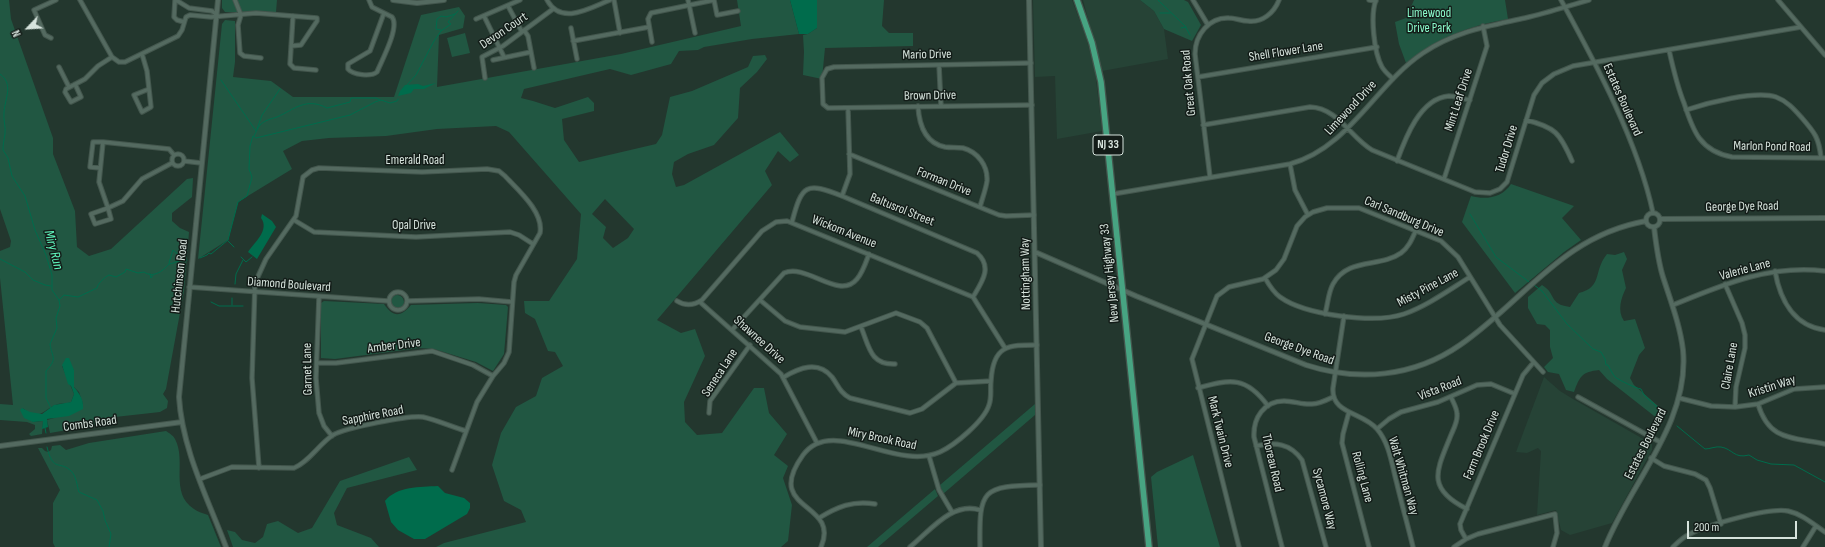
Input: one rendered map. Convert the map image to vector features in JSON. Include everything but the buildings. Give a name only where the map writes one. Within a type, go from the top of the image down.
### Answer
[{"type":"main road","name":"New Jersey Highway 33","points":[[1077,0],[1092,43],[1100,77],[1149,547]]},
{"type":"street","points":[[51,38],[45,35],[34,10],[56,0]]},
{"type":"street","points":[[80,0],[112,57],[116,61],[122,63],[178,36],[182,30],[184,22],[190,15],[211,17],[217,15],[241,15],[256,13],[315,17],[317,20],[301,45],[291,46]]},
{"type":"street","points":[[184,22],[177,20],[174,17],[176,0],[183,1],[189,8],[212,11],[217,15]]},
{"type":"street","name":"Hutchinson Road","points":[[218,0],[180,386],[182,422],[189,448],[226,547]]},
{"type":"street","points":[[235,0],[241,15],[238,25],[240,53],[244,56],[261,58]]},
{"type":"street","points":[[369,0],[372,7],[384,13],[392,17],[395,24],[389,45],[385,51],[377,72],[371,75],[352,72],[348,69],[348,64],[370,51],[384,13]]},
{"type":"street","points":[[393,0],[417,3],[444,0]]},
{"type":"street","points":[[476,19],[520,0]]},
{"type":"street","points":[[547,0],[553,9],[565,14],[575,14],[610,0]]},
{"type":"street","points":[[614,0],[620,33]]},
{"type":"street","points":[[688,0],[695,33]]},
{"type":"street","points":[[652,42],[648,19],[651,13],[714,0],[717,15],[738,11]]},
{"type":"street","name":"Nottingham Way","points":[[1029,0],[1041,547]]},
{"type":"street","points":[[1193,0],[1208,24],[1216,20],[1226,18],[1247,21],[1262,19],[1274,9],[1279,0]]},
{"type":"street","points":[[1369,0],[1376,1],[1372,22],[1382,67],[1393,78]]},
{"type":"street","name":"Estates Boulevard","points":[[1561,0],[1613,100],[1648,189],[1653,213]]},
{"type":"street","name":"Limewood Drive","points":[[1113,194],[1290,164],[1307,158],[1323,150],[1346,129],[1393,78],[1413,60],[1432,47],[1454,36],[1483,26],[1527,17],[1590,0]]},
{"type":"street","points":[[1778,0],[1825,55]]},
{"type":"street","points":[[508,6],[523,31],[528,36],[534,68]]},
{"type":"street","name":"Devon Court","points":[[485,78],[482,57],[500,48],[553,9]]},
{"type":"street","points":[[293,16],[291,66],[294,68],[316,70]]},
{"type":"street","points":[[484,16],[504,57]]},
{"type":"street","name":"Great Oak Road","points":[[1208,24],[1200,33],[1196,44],[1195,54],[1210,177]]},
{"type":"street","name":"Mint Leaf Drive","points":[[1444,179],[1487,46],[1483,26]]},
{"type":"street","points":[[573,41],[649,27]]},
{"type":"street","name":"Tudor Drive","points":[[1203,125],[1316,107],[1332,113],[1346,129],[1366,147],[1480,194],[1490,193],[1500,189],[1509,177],[1534,95],[1548,78],[1566,68],[1801,27]]},
{"type":"street","points":[[571,28],[577,59]]},
{"type":"street","name":"Shell Flower Lane","points":[[1198,77],[1377,47]]},
{"type":"street","name":"Marlon Pond Road","points":[[1669,50],[1677,84],[1692,128],[1699,139],[1710,148],[1720,154],[1739,157],[1823,158]]},
{"type":"street","points":[[493,60],[531,52]]},
{"type":"street","points":[[142,54],[146,65],[149,89],[151,108],[142,112],[134,95],[149,89]]},
{"type":"street","points":[[75,84],[81,97],[73,102],[70,101],[65,92],[69,87],[75,84],[85,79],[98,66],[112,57]]},
{"type":"street","name":"Mario Drive","points":[[828,108],[823,104],[822,78],[825,72],[834,67],[1031,63]]},
{"type":"street","points":[[940,65],[941,106]]},
{"type":"street","points":[[59,67],[69,87]]},
{"type":"street","points":[[1686,110],[1703,104],[1756,95],[1775,97],[1791,106],[1814,132],[1819,141],[1823,158]]},
{"type":"street","points":[[1397,161],[1413,123],[1434,102],[1448,96],[1470,100]]},
{"type":"street","name":"Brown Drive","points":[[828,108],[1032,104]]},
{"type":"street","points":[[918,106],[921,127],[931,140],[941,146],[968,150],[977,155],[984,164],[987,179],[980,207]]},
{"type":"street","points":[[842,196],[849,180],[848,108]]},
{"type":"street","points":[[1526,120],[1549,127],[1558,133],[1572,161]]},
{"type":"street","points":[[100,168],[90,167],[93,142],[169,149],[174,155]]},
{"type":"street","points":[[103,142],[99,182],[108,208],[111,219],[95,224],[91,214],[108,208],[123,201],[142,179],[172,163]]},
{"type":"street","points":[[174,155],[181,154],[184,161]]},
{"type":"street","name":"Forman Drive","points":[[849,154],[1006,216],[1034,215]]},
{"type":"street","points":[[172,163],[172,158],[174,155]]},
{"type":"street","points":[[172,163],[178,166],[184,161],[201,162]]},
{"type":"street","points":[[1205,323],[1214,301],[1224,289],[1265,278],[1280,265],[1298,226],[1308,215],[1295,190],[1290,164]]},
{"type":"street","name":"Emerald Road","points":[[259,468],[252,378],[255,283],[266,260],[294,220],[300,201],[300,190],[303,177],[312,170],[319,168],[422,172],[499,171],[535,210],[541,226],[540,233],[516,275],[512,302],[510,352],[477,402],[452,470]]},
{"type":"street","name":"Baltusrol Street","points":[[792,222],[799,197],[809,189],[821,188],[842,196],[977,253],[984,261],[986,273],[974,297]]},
{"type":"street","name":"Carl Sandburg Drive","points":[[1308,215],[1323,208],[1359,208],[1433,237],[1447,246],[1458,257],[1494,317],[1533,363],[1543,372]]},
{"type":"street","points":[[1653,213],[1660,218],[1659,224],[1654,227],[1650,226],[1646,221],[1648,216],[1653,213]]},
{"type":"street","name":"George Dye Road","points":[[1660,218],[1825,218]]},
{"type":"street","name":"Opal Drive","points":[[294,220],[314,232],[416,237],[510,232],[519,235],[533,244]]},
{"type":"street","name":"George Dye Road","points":[[1035,252],[1122,290],[1306,365],[1335,373],[1372,375],[1396,372],[1418,366],[1455,349],[1557,262],[1578,247],[1610,231],[1646,221]]},
{"type":"street","name":"Wickom Avenue","points":[[700,302],[766,227],[776,222],[792,222],[974,297]]},
{"type":"street","name":"Estates Boulevard","points":[[1604,547],[1613,527],[1670,424],[1679,398],[1683,373],[1683,352],[1680,329],[1660,264],[1654,227]]},
{"type":"street","points":[[1326,314],[1330,290],[1340,275],[1354,266],[1390,258],[1400,253],[1408,245],[1416,230]]},
{"type":"street","points":[[732,330],[760,300],[780,275],[788,271],[800,272],[837,286],[850,284],[860,275],[869,254]]},
{"type":"street","points":[[1775,271],[1779,292],[1790,311],[1807,324],[1825,330]]},
{"type":"street","name":"Valerie Lane","points":[[1673,305],[1724,284],[1755,275],[1775,271],[1825,271]]},
{"type":"street","name":"Misty Pine Lane","points":[[1265,278],[1274,292],[1283,299],[1303,308],[1326,314],[1374,319],[1402,315],[1418,308],[1470,277]]},
{"type":"street","name":"Claire Lane","points":[[1724,284],[1742,323],[1745,335],[1745,348],[1736,387],[1735,407]]},
{"type":"street","name":"Diamond Boulevard","points":[[189,287],[388,301]]},
{"type":"street","name":"Diamond Boulevard","points":[[398,292],[404,294],[407,301],[404,308],[398,311],[392,309],[388,301],[391,294],[398,292]]},
{"type":"street","name":"Garnet Lane","points":[[318,297],[316,363],[319,413],[324,426],[332,436]]},
{"type":"street","points":[[974,297],[1005,348],[1013,345],[1037,345]]},
{"type":"street","name":"Diamond Boulevard","points":[[407,301],[479,299],[512,302]]},
{"type":"street","points":[[760,300],[785,321],[794,326],[840,332],[861,327],[896,314],[920,322],[929,332],[956,383]]},
{"type":"street","points":[[677,301],[687,305],[700,302]]},
{"type":"street","name":"Shawnee Drive","points":[[700,302],[777,369],[784,377],[818,443]]},
{"type":"street","points":[[1198,388],[1223,382],[1241,383],[1256,391],[1268,406],[1277,402],[1286,401],[1314,404],[1333,397],[1335,373],[1344,316]]},
{"type":"street","name":"Mark Twain Drive","points":[[1205,323],[1192,359],[1198,388],[1239,547]]},
{"type":"street","points":[[861,327],[876,360],[883,363],[894,364]]},
{"type":"street","name":"Seneca Lane","points":[[709,413],[710,401],[750,345]]},
{"type":"street","name":"Miry Brook Road","points":[[818,443],[827,440],[838,440],[904,457],[917,458],[929,456],[949,447],[984,416],[991,399],[991,381],[995,361],[1001,351],[1005,348]]},
{"type":"street","name":"Amber Drive","points":[[316,363],[336,363],[432,351],[473,365],[493,376]]},
{"type":"street","name":"Farm Brook Drive","points":[[1466,539],[1460,527],[1522,375],[1533,363]]},
{"type":"street","points":[[784,377],[802,367],[819,368],[828,374],[842,393],[850,398],[910,413],[922,409],[956,383],[991,381]]},
{"type":"street","name":"Vista Road","points":[[1377,429],[1389,419],[1401,412],[1428,406],[1482,384],[1491,384],[1514,394]]},
{"type":"street","name":"Kristin Way","points":[[1679,398],[1711,406],[1735,407],[1758,404],[1794,389],[1825,387]]},
{"type":"street","name":"Walt Whitman Way","points":[[1333,397],[1339,407],[1366,420],[1377,429],[1388,448],[1413,547]]},
{"type":"street","points":[[1451,397],[1456,409],[1457,419],[1439,467],[1438,478],[1441,489],[1447,498],[1467,509]]},
{"type":"street","points":[[1578,397],[1660,442]]},
{"type":"street","points":[[1758,404],[1764,420],[1776,432],[1825,444]]},
{"type":"street","name":"Thoreau Road","points":[[1268,406],[1261,411],[1256,420],[1254,431],[1256,446],[1282,547]]},
{"type":"street","name":"Rolling Lane","points":[[1349,412],[1342,443],[1369,547]]},
{"type":"street","name":"Sapphire Road","points":[[200,479],[232,467],[288,469],[300,466],[319,446],[332,436],[353,427],[419,417],[466,431]]},
{"type":"street","name":"Combs Road","points":[[0,446],[182,422]]},
{"type":"street","points":[[818,443],[802,456],[792,473],[790,483],[794,497],[819,518],[824,530],[821,547]]},
{"type":"street","name":"Sycamore Way","points":[[1256,446],[1273,443],[1284,445],[1294,450],[1302,460],[1326,547]]},
{"type":"street","points":[[929,456],[939,490],[952,512]]},
{"type":"street","points":[[1651,458],[1664,466],[1695,474],[1706,480],[1710,488],[1721,524]]},
{"type":"street","points":[[980,547],[980,510],[987,496],[1000,487],[1040,485]]},
{"type":"street","points":[[819,518],[836,508],[854,503],[862,502],[875,504]]},
{"type":"street","points":[[910,547],[952,512],[967,508],[980,510]]},
{"type":"street","points":[[1673,547],[1681,539],[1694,532],[1774,510],[1795,513],[1825,532]]},
{"type":"street","points":[[1454,547],[1466,539],[1478,534],[1555,514],[1557,533],[1553,547]]},
{"type":"street","points":[[1803,547],[1816,526]]},
{"type":"shaded area","points":[[790,0],[817,0],[817,28],[808,34],[799,34]]},
{"type":"shaded area","points":[[1033,0],[1072,0],[1086,37],[1095,71],[1102,131],[1057,139],[1055,76],[1035,77]]},
{"type":"shaded area","points":[[1083,0],[1140,0],[1154,11],[1164,29],[1168,59],[1102,71]]},
{"type":"shaded area","points":[[436,83],[424,89],[414,89],[411,93],[398,96],[405,85],[418,84],[423,86]]},
{"type":"shaded area","points":[[262,214],[272,221],[276,227],[257,259],[248,252],[260,236],[264,227],[261,218]]},
{"type":"shaded area","points":[[66,358],[69,358],[74,370],[74,387],[81,397],[83,409],[69,416],[47,419],[48,427],[42,429],[43,421],[33,422],[24,418],[20,410],[22,408],[30,412],[42,414],[54,405],[71,402],[74,394],[71,386],[68,384],[62,365]]},
{"type":"shaded area","points":[[1544,377],[1560,391],[1652,444],[1652,450],[1612,523],[1570,535],[1561,530],[1556,510],[1537,515],[1541,451],[1538,448],[1527,453],[1516,452]]},
{"type":"shaded area","points":[[438,486],[445,493],[464,498],[470,503],[470,508],[467,514],[425,539],[414,539],[398,530],[391,522],[385,501],[396,492],[409,488]]},
{"type":"green space","points":[[0,0],[9,0],[11,19],[53,138],[53,154],[75,211],[77,247],[89,256],[111,249],[187,179],[193,178],[192,197],[172,213],[172,221],[180,228],[189,232],[184,291],[166,389],[163,394],[168,401],[167,408],[160,412],[106,418],[96,425],[50,433],[47,420],[83,404],[79,392],[74,387],[74,370],[62,366],[74,394],[71,402],[58,404],[38,414],[29,412],[23,408],[33,422],[43,421],[42,434],[31,436],[29,434],[35,429],[35,425],[27,422],[0,420],[0,404],[13,405],[0,278],[0,251],[10,247],[11,241],[0,209]]},
{"type":"green space","points":[[222,0],[277,0],[276,12],[225,12],[222,8]]},
{"type":"green space","points":[[737,0],[790,0],[799,34],[752,39],[704,47],[698,50],[679,51],[671,64],[631,75],[610,69],[524,89],[521,98],[555,108],[588,97],[594,103],[594,111],[562,119],[564,140],[579,162],[656,144],[662,135],[670,97],[692,91],[748,67],[753,56],[765,55],[767,59],[757,72],[740,88],[738,118],[714,145],[688,154],[674,162],[672,174],[676,187],[684,185],[780,132],[799,155],[790,162],[778,151],[765,171],[772,185],[657,320],[681,333],[695,329],[705,356],[684,402],[685,422],[697,435],[722,433],[754,388],[764,388],[769,413],[787,434],[774,455],[788,466],[783,478],[792,505],[788,541],[781,547],[436,547],[444,543],[526,522],[521,510],[504,501],[492,465],[501,433],[516,407],[536,396],[542,378],[563,366],[555,352],[548,351],[535,319],[525,313],[524,301],[549,301],[577,259],[581,214],[509,132],[496,126],[437,129],[386,136],[329,138],[302,141],[283,151],[292,169],[238,202],[228,240],[198,259],[222,24],[225,20],[235,21],[235,62],[233,77],[271,81],[293,97],[394,97],[421,15],[459,7],[465,16],[463,28],[439,35],[437,87],[621,54],[741,26]],"holes":[[[605,199],[634,229],[628,238],[613,248],[603,238],[606,227],[592,214]]]},
{"type":"green space","points":[[817,0],[884,0],[882,26],[889,33],[913,33],[913,46],[825,48],[822,79],[803,75],[803,35],[808,34],[817,28]]},
{"type":"green space","points":[[1140,0],[1184,0],[1188,2],[1201,25],[1192,41],[1164,29],[1154,11]]},
{"type":"green space","name":"Limewood Drive Park","points":[[1414,0],[1505,0],[1508,19],[1480,25],[1454,34],[1417,54],[1406,63],[1399,44],[1395,22],[1406,18]]},
{"type":"green space","points":[[465,33],[470,53],[452,57],[447,38]]},
{"type":"green space","points":[[1511,184],[1574,206],[1562,218],[1581,240],[1564,252],[1515,293],[1462,222],[1471,196],[1482,198],[1493,197],[1503,192]]},
{"type":"green space","points":[[1624,252],[1627,259],[1622,270],[1626,288],[1621,300],[1620,309],[1624,321],[1635,319],[1645,348],[1639,355],[1630,378],[1634,385],[1665,412],[1658,419],[1607,379],[1599,370],[1589,372],[1582,376],[1574,392],[1566,390],[1559,374],[1548,372],[1544,367],[1553,358],[1550,347],[1550,330],[1545,325],[1537,324],[1528,308],[1528,297],[1542,285],[1547,288],[1558,304],[1570,307],[1579,293],[1592,287],[1595,283],[1600,266],[1607,254],[1615,255]]},
{"type":"green space","points":[[397,295],[402,297],[404,302],[402,307],[397,309],[392,307],[390,302],[392,297]]},
{"type":"green space","points":[[324,301],[384,304],[390,311],[397,314],[400,314],[411,305],[478,303],[506,305],[508,307],[504,354],[493,371],[476,362],[434,349],[419,348],[335,359],[321,358],[321,303]]},
{"type":"green space","points":[[1035,404],[1035,415],[943,494],[940,485]]},
{"type":"green space","points":[[166,431],[174,438],[178,448],[180,457],[180,486],[182,494],[186,502],[194,509],[208,515],[221,547],[55,547],[53,543],[53,503],[60,490],[38,448],[42,448],[48,452],[51,450],[52,446],[60,445],[66,450],[89,443]]},
{"type":"green space","points":[[1193,455],[1220,547],[1158,547],[1151,477],[1157,472]]},
{"type":"green space","points":[[409,457],[417,470],[347,488],[334,513],[337,525],[371,538],[379,547],[233,547],[227,530],[235,532],[242,540],[255,543],[263,537],[267,524],[278,521],[298,533],[312,528],[340,481]]},
{"type":"green space","points":[[935,489],[938,496],[878,547],[867,547]]},
{"type":"waterway","points":[[1158,0],[1185,26],[1190,35]]},
{"type":"waterway","points":[[407,85],[416,75],[434,41],[441,31],[451,24],[448,22],[458,11]]},
{"type":"waterway","points":[[1160,13],[1170,13]]},
{"type":"waterway","points":[[441,30],[436,29],[437,19],[441,16],[446,17],[455,14]]},
{"type":"waterway","points":[[1181,28],[1186,27]]},
{"type":"waterway","name":"Miry Run","points":[[0,74],[7,82],[8,87],[4,115],[5,131],[3,150],[8,158],[12,176],[25,196],[35,230],[46,255],[52,275],[52,290],[59,300],[60,306],[56,318],[57,328],[50,344],[53,360],[50,367],[46,371],[46,398],[51,408]]},
{"type":"waterway","points":[[221,80],[256,131]]},
{"type":"waterway","points":[[257,129],[262,115],[280,89]]},
{"type":"waterway","points":[[254,136],[260,125],[264,122],[301,105],[313,104],[327,108],[350,102],[351,98],[376,98],[380,100]]},
{"type":"waterway","points":[[200,258],[209,253],[211,254],[228,240],[238,202],[247,196],[252,177],[249,169],[250,146],[253,136],[256,138],[350,115],[375,102],[381,100],[390,103],[397,101],[398,99]]},
{"type":"waterway","points":[[1470,214],[1496,257],[1529,282]]},
{"type":"waterway","points":[[228,241],[234,247]]},
{"type":"waterway","points":[[169,263],[173,250],[183,259]]},
{"type":"waterway","points":[[241,257],[246,262],[252,257]]},
{"type":"waterway","points":[[0,259],[25,272],[33,280],[51,286]]},
{"type":"waterway","points":[[59,300],[64,295],[78,297],[97,288],[100,282],[107,276],[109,275],[116,277],[125,272],[126,269],[138,273],[144,272],[147,274],[154,274],[160,272],[169,264],[187,260]]},
{"type":"waterway","points":[[235,284],[236,274],[243,260]]},
{"type":"waterway","points":[[150,274],[151,278],[153,275]]},
{"type":"waterway","points":[[1534,285],[1542,291],[1567,324],[1593,349],[1601,352],[1605,359],[1606,365],[1608,365],[1615,377],[1627,384],[1641,389],[1644,395],[1666,415]]},
{"type":"waterway","points":[[232,298],[232,305]]},
{"type":"waterway","points":[[211,302],[219,306],[243,306]]},
{"type":"waterway","points":[[1677,426],[1705,449],[1721,447],[1737,455],[1749,455],[1757,460],[1771,464],[1794,465],[1825,482]]},
{"type":"waterway","name":"Miry Run","points":[[45,428],[46,433]]},
{"type":"waterway","name":"Miry Run","points":[[47,447],[49,455],[54,463],[67,468],[73,473],[79,492],[97,500],[103,511],[111,534],[109,547]]}]
